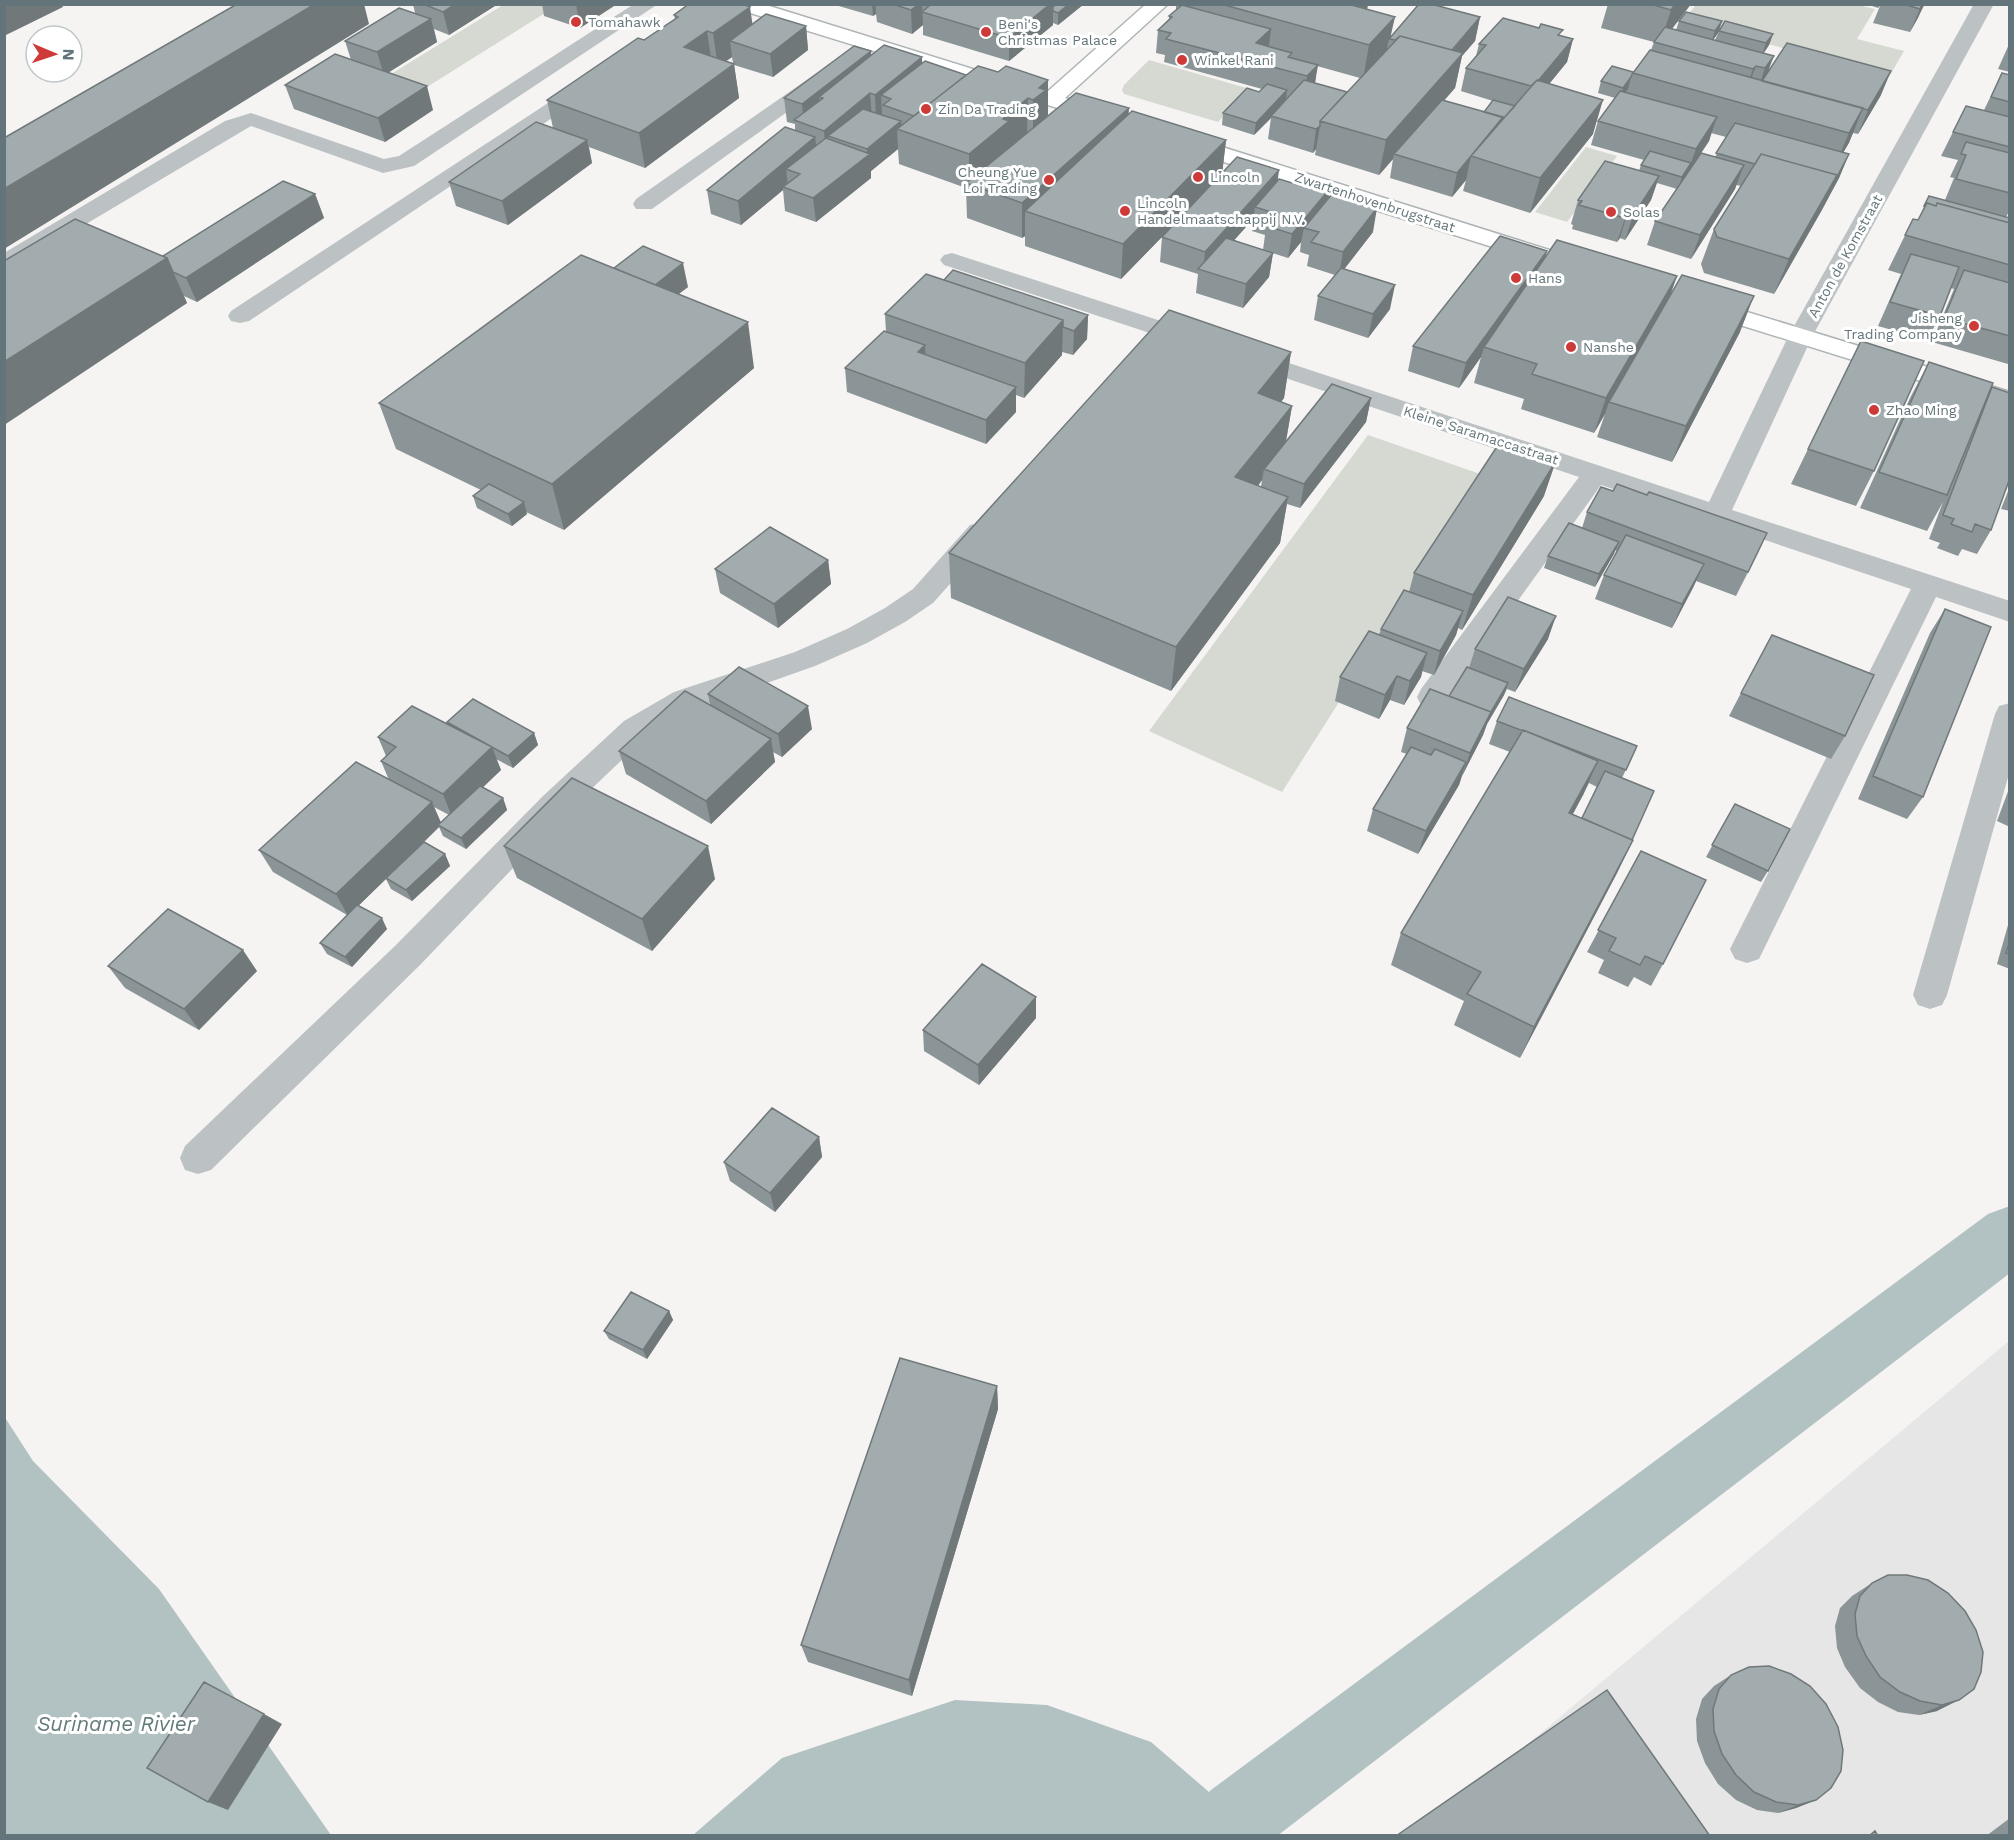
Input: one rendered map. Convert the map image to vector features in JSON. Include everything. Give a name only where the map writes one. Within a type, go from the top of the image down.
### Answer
[{"type":"main road","points":[[741,4],[862,51],[1050,100],[1130,125]]},
{"type":"main road","points":[[1050,100],[1158,4]]},
{"type":"main road","name":"Zwartenhovenbrugstraat","points":[[1164,135],[1607,276]]},
{"type":"main road","points":[[1675,297],[2010,400]]},
{"type":"street","points":[[4,263],[233,126],[250,119],[383,166],[406,162],[648,4]]},
{"type":"street","name":"Anton de Komstraat","points":[[1717,513],[1800,337],[1984,4]]},
{"type":"street","points":[[644,204],[835,70]]},
{"type":"street","points":[[240,316],[605,74]]},
{"type":"street","name":"Kleine Saramaccastraat","points":[[952,260],[2010,612]]},
{"type":"street","points":[[1136,355],[1160,328]]},
{"type":"street","points":[[1432,697],[1596,473]]},
{"type":"street","points":[[198,1158],[408,955],[554,806],[635,729],[685,700],[805,658],[857,636],[895,615],[923,596],[1002,507]]},
{"type":"street","points":[[1747,949],[1928,584]]},
{"type":"street","points":[[1930,995],[2010,714]]},
{"type":"shaded area","points":[[503,5],[558,5],[419,92],[383,79]]},
{"type":"shaded area","points":[[1696,5],[1858,5],[1875,9],[1857,39],[1904,51],[1889,77],[1683,21]]},
{"type":"shaded area","points":[[1149,60],[1250,89],[1218,122],[1124,94],[1122,90],[1124,85]]},
{"type":"shaded area","points":[[1586,147],[1617,156],[1567,222],[1535,212]]},
{"type":"shaded area","points":[[1368,435],[1483,475],[1282,792],[1149,731]]},
{"type":"shaded area","points":[[2009,1341],[2009,1835],[1419,1835]]},
{"type":"water","name":"Suriname Rivier","points":[[4,1416],[33,1461],[159,1589],[331,1835],[5,1835]]},
{"type":"water","points":[[955,1700],[1047,1705],[1151,1742],[1238,1817],[1245,1835],[693,1835],[782,1758]]},
{"type":"building","points":[[237,4],[315,4],[4,189],[4,138]]},
{"type":"building","points":[[423,4],[455,4],[443,12]]},
{"type":"building","points":[[689,4],[742,4],[750,7],[713,33],[707,31],[684,47],[734,64],[639,133],[547,100],[638,38],[644,40],[678,17],[674,15]]},
{"type":"building","points":[[892,4],[919,4],[911,10]]},
{"type":"building","points":[[923,4],[1050,4],[1009,38],[922,12],[929,6]]},
{"type":"building","points":[[1056,4],[1069,4],[1058,13],[1053,11]]},
{"type":"building","points":[[1221,4],[1348,4],[1395,17],[1369,45]]},
{"type":"building","points":[[1419,4],[1431,4],[1480,17],[1452,50],[1400,36],[1395,40],[1389,39]]},
{"type":"building","points":[[1650,4],[1675,4],[1671,10]]},
{"type":"building","points":[[1903,4],[1922,4],[1920,9]]},
{"type":"building","points":[[1182,5],[1271,29],[1256,43],[1292,53],[1288,57],[1318,65],[1307,76],[1166,39],[1171,33],[1158,30]]},
{"type":"building","points":[[399,8],[431,19],[377,52],[345,41]]},
{"type":"building","points":[[1686,12],[1722,21],[1715,31],[1679,21]]},
{"type":"building","points":[[766,14],[806,26],[770,54],[730,41]]},
{"type":"building","points":[[1503,18],[1539,28],[1541,24],[1563,30],[1558,35],[1573,39],[1538,81],[1531,86],[1466,68],[1486,45],[1479,44]]},
{"type":"building","points":[[1725,21],[1773,34],[1766,43],[1719,31]]},
{"type":"building","points":[[1665,27],[1774,56],[1765,68],[1756,66],[1753,69],[1654,42]]},
{"type":"building","points":[[1400,36],[1463,53],[1386,140],[1320,121]]},
{"type":"building","points":[[1787,43],[1891,71],[1868,110],[1762,81]]},
{"type":"building","points":[[884,45],[922,57],[875,95],[870,93],[824,131],[794,120],[823,98],[819,97]]},
{"type":"building","points":[[854,46],[871,51],[802,104],[784,98]]},
{"type":"building","points":[[1650,50],[1863,108],[1849,133],[1633,73]]},
{"type":"building","points":[[335,54],[427,86],[378,118],[285,85]]},
{"type":"building","points":[[925,61],[966,75],[914,116],[883,105],[891,99],[881,95]]},
{"type":"building","points":[[978,66],[998,72],[1006,66],[1048,80],[1039,88],[1046,90],[1033,100],[1028,98],[1003,119],[1009,121],[969,154],[897,129]]},
{"type":"building","points":[[1612,66],[1633,72],[1623,88],[1601,81]]},
{"type":"building","points":[[2002,73],[2010,75],[2010,102],[1991,97]]},
{"type":"building","points":[[1304,80],[1347,92],[1320,121],[1320,126],[1316,129],[1271,116]]},
{"type":"building","points":[[1537,80],[1603,100],[1540,178],[1471,156]]},
{"type":"building","points":[[1267,84],[1287,90],[1256,123],[1223,113],[1247,88],[1259,92]]},
{"type":"building","points":[[1620,91],[1717,117],[1696,149],[1598,121]]},
{"type":"building","points":[[1076,93],[1129,108],[1022,203],[966,183]]},
{"type":"building","points":[[1442,100],[1503,117],[1457,173],[1394,154]]},
{"type":"building","points":[[1493,100],[1515,106],[1504,118],[1484,112]]},
{"type":"building","points":[[1966,106],[2010,117],[2010,147],[1953,132]]},
{"type":"building","points":[[863,109],[901,121],[867,149],[828,136]]},
{"type":"building","points":[[1132,111],[1226,140],[1123,244],[1025,211]]},
{"type":"building","points":[[536,122],[587,140],[502,201],[449,182]]},
{"type":"building","points":[[1735,123],[1849,154],[1832,186],[1837,175],[1761,154],[1755,164],[1716,153]]},
{"type":"building","points":[[785,127],[815,137],[738,201],[707,190]]},
{"type":"building","points":[[826,138],[870,154],[813,198],[783,187],[800,174],[786,169]]},
{"type":"building","points":[[1966,142],[2010,153],[2010,193],[1956,179],[1966,155],[1961,154]]},
{"type":"building","points":[[1650,151],[1691,163],[1682,177],[1641,165]]},
{"type":"building","points":[[1701,153],[1744,165],[1700,235],[1655,221]]},
{"type":"building","points":[[1761,154],[1837,175],[1789,259],[1717,237],[1714,229]]},
{"type":"building","points":[[1237,157],[1279,170],[1205,252],[1162,237]]},
{"type":"building","points":[[1605,161],[1659,176],[1633,216],[1627,214],[1625,218],[1579,205],[1582,201],[1578,200]]},
{"type":"building","points":[[1279,179],[1302,186],[1307,179],[1332,186],[1292,234],[1267,226],[1277,214],[1255,207]]},
{"type":"building","points":[[283,181],[315,194],[186,278],[173,272],[167,258],[163,256]]},
{"type":"building","points":[[1332,194],[1377,208],[1343,252],[1311,242],[1319,232],[1304,228]]},
{"type":"building","points":[[1929,196],[2010,218],[2010,223],[1937,203],[1936,206],[1927,203],[1924,206]]},
{"type":"building","points":[[1927,203],[1936,206],[1937,203],[2010,223],[2010,265],[1905,235],[1913,219],[1918,220]]},
{"type":"building","points":[[75,219],[167,258],[4,362],[4,261]]},
{"type":"building","points":[[1500,236],[1547,251],[1466,363],[1413,346]]},
{"type":"building","points":[[1226,238],[1273,253],[1246,284],[1198,269]]},
{"type":"building","name":"Nanshe","points":[[1557,240],[1677,276],[1606,398],[1532,374],[1537,364],[1484,347]]},
{"type":"building","points":[[643,246],[683,263],[655,285],[614,268]]},
{"type":"building","points":[[1911,254],[1959,267],[1940,316],[1890,302]]},
{"type":"building","points":[[581,255],[748,322],[552,484],[379,403]]},
{"type":"building","points":[[1341,268],[1395,285],[1373,314],[1318,296]]},
{"type":"building","points":[[953,270],[1088,315],[1074,331],[1063,327],[1063,320],[944,280]]},
{"type":"building","points":[[1964,270],[2010,283],[2010,336],[1944,318]]},
{"type":"building","points":[[926,274],[1063,320],[1025,363],[885,314]]},
{"type":"building","points":[[1682,275],[1754,296],[1686,426],[1609,402]]},
{"type":"building","points":[[1169,310],[1291,352],[1258,393],[1292,406],[1235,477],[1288,497],[1176,647],[949,553]]},
{"type":"building","points":[[884,331],[925,345],[918,352],[1016,387],[986,420],[845,368]]},
{"type":"building","points":[[1861,341],[1924,361],[1874,471],[1808,449]]},
{"type":"building","points":[[1929,362],[1993,383],[1947,495],[1879,472]]},
{"type":"building","points":[[1332,384],[1371,398],[1304,484],[1264,469]]},
{"type":"building","points":[[1992,387],[2010,393],[2010,478],[1991,530],[1975,524],[1972,532],[1951,524],[1954,519],[1943,515]]},
{"type":"building","points":[[1500,442],[1556,461],[1473,595],[1414,573]]},
{"type":"building","points":[[489,484],[524,502],[508,514],[473,496]]},
{"type":"building","points":[[1617,484],[1647,495],[1649,492],[1767,533],[1748,572],[1587,512],[1601,487],[1613,491]]},
{"type":"building","points":[[1569,523],[1619,542],[1599,574],[1548,556]]},
{"type":"building","points":[[770,527],[828,560],[774,604],[715,569]]},
{"type":"building","points":[[1626,535],[1704,564],[1682,604],[1604,575]]},
{"type":"building","points":[[1404,590],[1463,611],[1440,651],[1381,629]]},
{"type":"building","points":[[1508,597],[1556,616],[1524,669],[1475,649]]},
{"type":"building","points":[[1945,609],[1991,627],[1923,797],[1873,776]]},
{"type":"building","points":[[1369,631],[1427,653],[1410,681],[1397,676],[1385,695],[1340,677]]},
{"type":"building","points":[[1772,635],[1874,675],[1845,736],[1741,693]]},
{"type":"building","points":[[739,667],[808,706],[778,734],[708,694]]},
{"type":"building","points":[[1467,667],[1508,683],[1491,712],[1449,696]]},
{"type":"building","points":[[1430,689],[1491,712],[1470,753],[1407,728]]},
{"type":"building","points":[[685,691],[771,739],[706,801],[619,751]]},
{"type":"building","points":[[1509,697],[1637,746],[1626,770],[1497,721]]},
{"type":"building","points":[[473,699],[534,733],[508,756],[447,722]]},
{"type":"building","points":[[412,706],[492,747],[443,794],[381,761],[396,747],[378,737]]},
{"type":"building","points":[[1523,730],[1598,761],[1569,813],[1633,840],[1534,1027],[1467,994],[1481,972],[1401,933]]},
{"type":"building","points":[[1411,747],[1431,755],[1435,749],[1466,762],[1426,831],[1373,809]]},
{"type":"building","points":[[356,762],[432,802],[336,894],[259,850]]},
{"type":"building","points":[[1605,771],[1654,791],[1632,840],[1582,818]]},
{"type":"building","points":[[572,778],[708,846],[642,919],[504,846]]},
{"type":"building","points":[[480,786],[503,798],[461,838],[438,825]]},
{"type":"building","points":[[1735,804],[1790,829],[1768,871],[1712,845]]},
{"type":"building","points":[[424,842],[445,854],[406,890],[386,878]]},
{"type":"building","points":[[1641,851],[1706,880],[1663,964],[1645,956],[1640,965],[1609,951],[1616,938],[1598,930]]},
{"type":"building","points":[[357,905],[382,918],[345,957],[320,943]]},
{"type":"building","points":[[168,909],[243,950],[184,1009],[108,966]]},
{"type":"building","points":[[2010,941],[2010,954],[2006,953]]},
{"type":"building","points":[[982,964],[1036,997],[978,1065],[923,1030]]},
{"type":"building","points":[[772,1108],[819,1137],[770,1193],[724,1162]]},
{"type":"building","points":[[631,1292],[669,1311],[643,1350],[604,1331]]},
{"type":"building","points":[[900,1358],[997,1386],[909,1680],[801,1645]]},
{"type":"building","points":[[1888,1575],[1907,1575],[1928,1580],[1948,1593],[1965,1611],[1976,1630],[1983,1652],[1981,1672],[1974,1689],[1959,1700],[1942,1705],[1920,1701],[1900,1692],[1880,1677],[1866,1656],[1857,1636],[1855,1614],[1860,1596],[1872,1583]]},
{"type":"building","points":[[1769,1666],[1791,1674],[1810,1686],[1826,1704],[1838,1727],[1843,1750],[1841,1771],[1831,1788],[1816,1800],[1798,1805],[1776,1802],[1754,1792],[1736,1775],[1722,1754],[1714,1731],[1713,1709],[1719,1689],[1731,1675],[1749,1667]]},
{"type":"building","points":[[204,1682],[264,1714],[208,1802],[147,1768]]},
{"type":"building","points":[[1607,1690],[1710,1836],[1396,1836]]},
{"type":"waterway","points":[[1219,1836],[1238,1817],[2010,1235]]},
{"type":"place","name":"Tomahawk","points":[[576,22]]},
{"type":"place","name":"Beni's Christmas Palace","points":[[986,32]]},
{"type":"place","name":"Winkel Rani","points":[[1182,60]]},
{"type":"place","name":"Zin Da Trading","points":[[926,109]]},
{"type":"place","name":"Lincoln","points":[[1198,177]]},
{"type":"place","name":"Cheung Yue Loi Trading","points":[[1049,180]]},
{"type":"place","name":"Lincoln Handelmaatschappij N.V.","points":[[1125,211]]},
{"type":"place","name":"Solas","points":[[1611,212]]},
{"type":"place","name":"Hans","points":[[1516,278]]},
{"type":"place","name":"Jisheng Trading Company","points":[[1974,326]]},
{"type":"place","name":"Nanshe","points":[[1571,347]]},
{"type":"place","name":"Zhao Ming","points":[[1874,410]]}]
